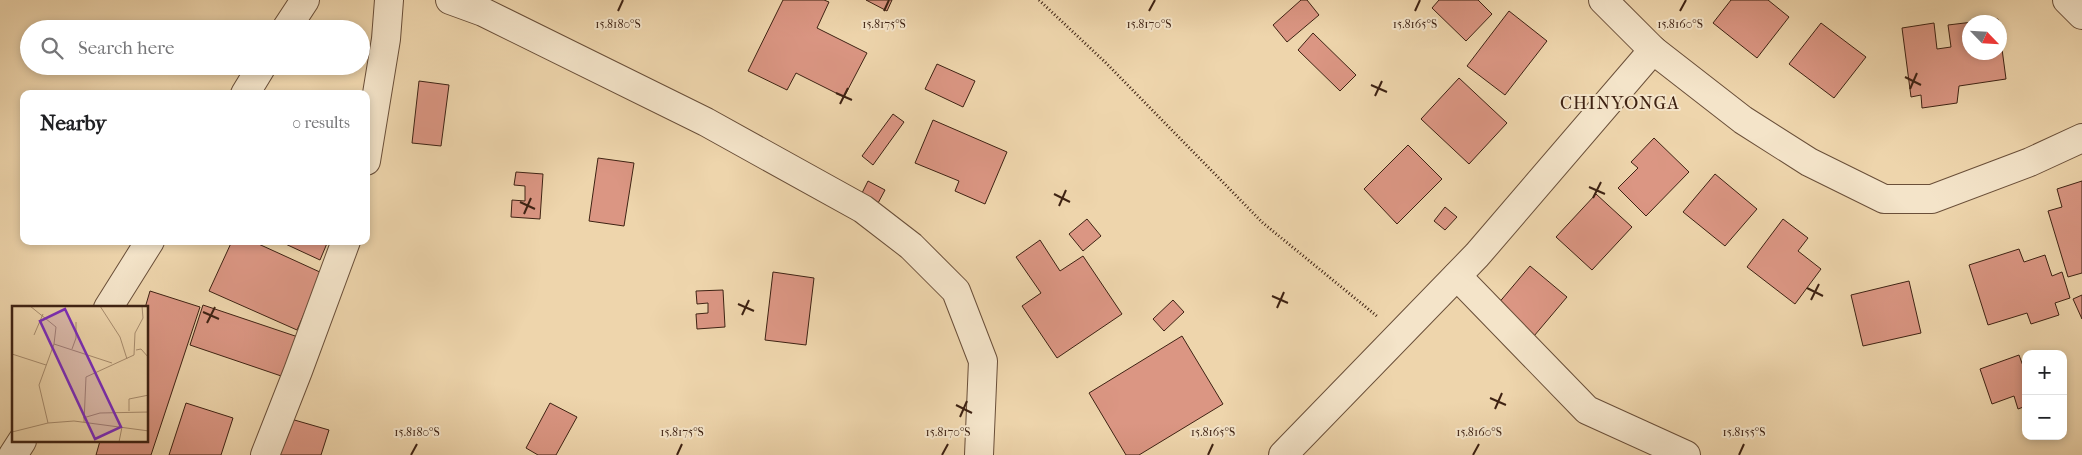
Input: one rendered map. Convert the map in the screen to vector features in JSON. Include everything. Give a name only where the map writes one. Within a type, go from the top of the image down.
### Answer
[{"type":"street","points":[[292,20],[305,0]]},
{"type":"street","points":[[370,136],[386,38],[389,0]]},
{"type":"street","points":[[450,0],[483,12],[706,122],[863,209],[911,246],[956,291],[983,361],[979,455]]},
{"type":"street","points":[[1603,0],[1653,50],[1743,120],[1809,162],[1884,199],[1932,199],[2030,162],[2082,138]]},
{"type":"street","points":[[2067,0],[2082,15]]},
{"type":"street","points":[[1283,455],[1477,255],[1653,50]]},
{"type":"street","points":[[247,90],[257,75]]},
{"type":"street","points":[[109,306],[147,245]]},
{"type":"street","points":[[265,455],[345,245]]},
{"type":"street","points":[[1456,276],[1587,410],[1686,455]]},
{"type":"street","points":[[13,455],[21,442]]},
{"type":"path","points":[[1039,0],[1106,62],[1263,223],[1400,334]]},
{"type":"building","points":[[783,0],[824,0],[829,2],[817,28],[867,53],[844,97],[796,73],[787,90],[748,71]]},
{"type":"building","points":[[866,0],[892,0],[887,11]]},
{"type":"building","points":[[1301,0],[1307,0],[1319,15],[1287,42],[1273,25]]},
{"type":"building","points":[[1439,0],[1478,0],[1492,14],[1466,41],[1432,8]]},
{"type":"building","points":[[1731,0],[1768,0],[1789,17],[1757,58],[1713,23]]},
{"type":"building","points":[[1509,11],[1547,41],[1505,95],[1467,66]]},
{"type":"building","points":[[1821,23],[1866,57],[1834,98],[1789,64]]},
{"type":"building","points":[[1934,23],[1937,49],[1951,47],[1948,25],[1962,23],[1962,60],[2003,60],[2006,79],[1959,86],[1957,103],[1922,108],[1921,95],[1911,97],[1902,28]]},
{"type":"building","points":[[1313,33],[1356,75],[1340,91],[1298,50]]},
{"type":"building","points":[[937,64],[975,81],[963,107],[925,89]]},
{"type":"building","points":[[1459,78],[1507,123],[1469,164],[1421,119]]},
{"type":"building","points":[[419,81],[449,85],[441,146],[412,143]]},
{"type":"building","points":[[893,114],[904,122],[873,165],[862,156]]},
{"type":"building","points":[[933,120],[1007,152],[985,204],[955,191],[959,181],[915,163]]},
{"type":"building","points":[[1654,138],[1689,172],[1646,216],[1618,188],[1638,168],[1631,162]]},
{"type":"building","points":[[1408,145],[1442,179],[1397,224],[1364,189]]},
{"type":"building","points":[[598,158],[634,163],[624,226],[589,221]]},
{"type":"building","points":[[516,172],[543,174],[540,219],[511,217],[512,200],[525,201],[525,186],[514,185]]},
{"type":"building","points":[[1715,174],[1757,209],[1725,246],[1683,212]]},
{"type":"building","points":[[868,181],[885,190],[877,205],[861,195]]},
{"type":"building","points":[[2082,181],[2082,273],[2068,277],[2048,211],[2062,207],[2057,189]]},
{"type":"building","points":[[1596,194],[1632,227],[1592,270],[1556,237]]},
{"type":"building","points":[[1445,207],[1457,217],[1445,230],[1434,221]]},
{"type":"building","points":[[1087,219],[1101,236],[1083,251],[1069,234]]},
{"type":"building","points":[[1783,219],[1808,238],[1798,251],[1821,269],[1795,304],[1747,267]]},
{"type":"building","points":[[1040,240],[1060,271],[1083,256],[1122,314],[1057,358],[1022,306],[1041,293],[1016,257]]},
{"type":"building","points":[[230,245],[261,245],[322,273],[297,330],[209,291]]},
{"type":"building","points":[[288,245],[326,245],[320,260]]},
{"type":"building","points":[[2019,249],[2024,262],[2045,255],[2052,276],[2062,272],[2070,298],[2055,303],[2059,315],[2031,324],[2027,313],[1988,325],[1969,265]]},
{"type":"building","points":[[1530,266],[1567,297],[1534,336],[1497,305]]},
{"type":"building","points":[[773,272],[814,278],[806,345],[765,340]]},
{"type":"building","points":[[1909,281],[1921,333],[1863,346],[1851,295]]},
{"type":"building","points":[[723,290],[725,327],[697,329],[696,314],[708,313],[708,303],[697,304],[696,291]]},
{"type":"building","points":[[150,291],[200,307],[151,455],[96,455],[100,442],[149,442],[149,306],[146,306]]},
{"type":"building","points":[[2082,295],[2082,319],[2073,299]]},
{"type":"building","points":[[1173,300],[1184,312],[1164,331],[1153,319]]},
{"type":"building","points":[[203,305],[304,339],[290,379],[190,345]]},
{"type":"building","points":[[1182,336],[1223,404],[1139,455],[1126,455],[1089,393]]},
{"type":"building","points":[[2019,355],[2022,363],[2022,408],[2018,409],[2014,396],[1992,404],[1980,369]]},
{"type":"building","points":[[186,403],[233,418],[221,455],[169,455]]},
{"type":"building","points":[[550,403],[577,417],[556,455],[538,455],[526,448]]},
{"type":"building","points":[[284,417],[329,430],[321,455],[273,455]]},
{"type":"district","name":"CHINYONGA","points":[[1620,103]]}]
